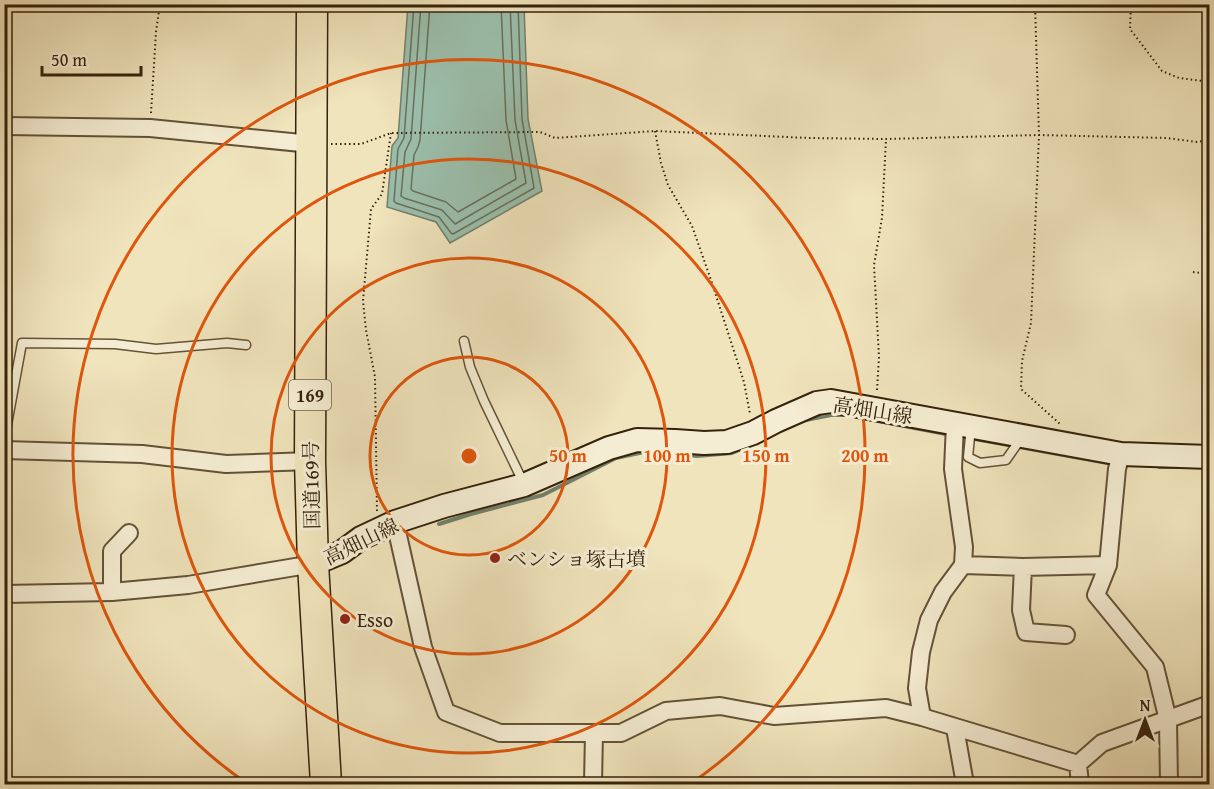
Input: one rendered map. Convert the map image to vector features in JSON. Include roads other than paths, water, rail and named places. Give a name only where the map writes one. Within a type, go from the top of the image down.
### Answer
[{"type":"highway","name":"国道169号","points":[[312,4],[310,461],[326,784]]},
{"type":"main road","name":"高畑山線","points":[[314,564],[342,552],[361,538],[386,526],[444,506],[524,485],[609,448],[637,440],[727,442],[753,434],[817,403],[831,401],[1067,445],[1119,461],[1209,457]]},
{"type":"street","points":[[4,126],[150,128],[311,144]]},
{"type":"street","points":[[922,717],[917,688],[921,652],[929,620],[943,592],[963,565],[964,547],[953,469],[963,425]]},
{"type":"street","points":[[4,450],[142,454],[226,464],[310,461]]},
{"type":"street","points":[[1119,461],[1107,566],[1096,595],[1155,667],[1168,720],[1169,784]]},
{"type":"street","points":[[386,526],[423,647],[446,712],[500,733],[621,733],[666,711],[720,706],[774,716],[886,708],[1078,764]]},
{"type":"street","points":[[112,592],[112,551],[129,533]]},
{"type":"street","points":[[4,594],[112,592],[188,585],[314,564]]},
{"type":"street","points":[[963,565],[1107,566]]},
{"type":"street","points":[[1023,567],[1021,610],[1026,632],[1066,635]]},
{"type":"street","points":[[1078,764],[1101,743],[1209,704]]},
{"type":"street","points":[[955,728],[965,784]]},
{"type":"street","points":[[593,784],[594,733]]},
{"type":"street","points":[[1078,764],[1080,784]]},
{"type":"lane","points":[[464,340],[470,367],[484,401],[524,485]]},
{"type":"lane","points":[[4,441],[22,343],[115,344],[156,349],[227,343],[246,345]]},
{"type":"lane","points":[[963,425],[968,457],[980,463],[1006,460],[1023,437]]},
{"type":"water","points":[[408,5],[524,5],[528,119],[542,191],[450,243],[436,222],[387,207],[392,146],[398,138]]},
{"type":"waterway","points":[[801,421],[831,415],[847,415],[951,435]]},
{"type":"waterway","points":[[958,436],[1113,464]]},
{"type":"waterway","points":[[439,524],[543,495],[616,458],[649,451],[697,456],[732,453],[751,445]]},
{"type":"waterway","points":[[1159,467],[1179,467]]},
{"type":"place","name":"ベンショ塚古墳","points":[[495,558]]},
{"type":"place","name":"Esso","points":[[345,619]]}]
